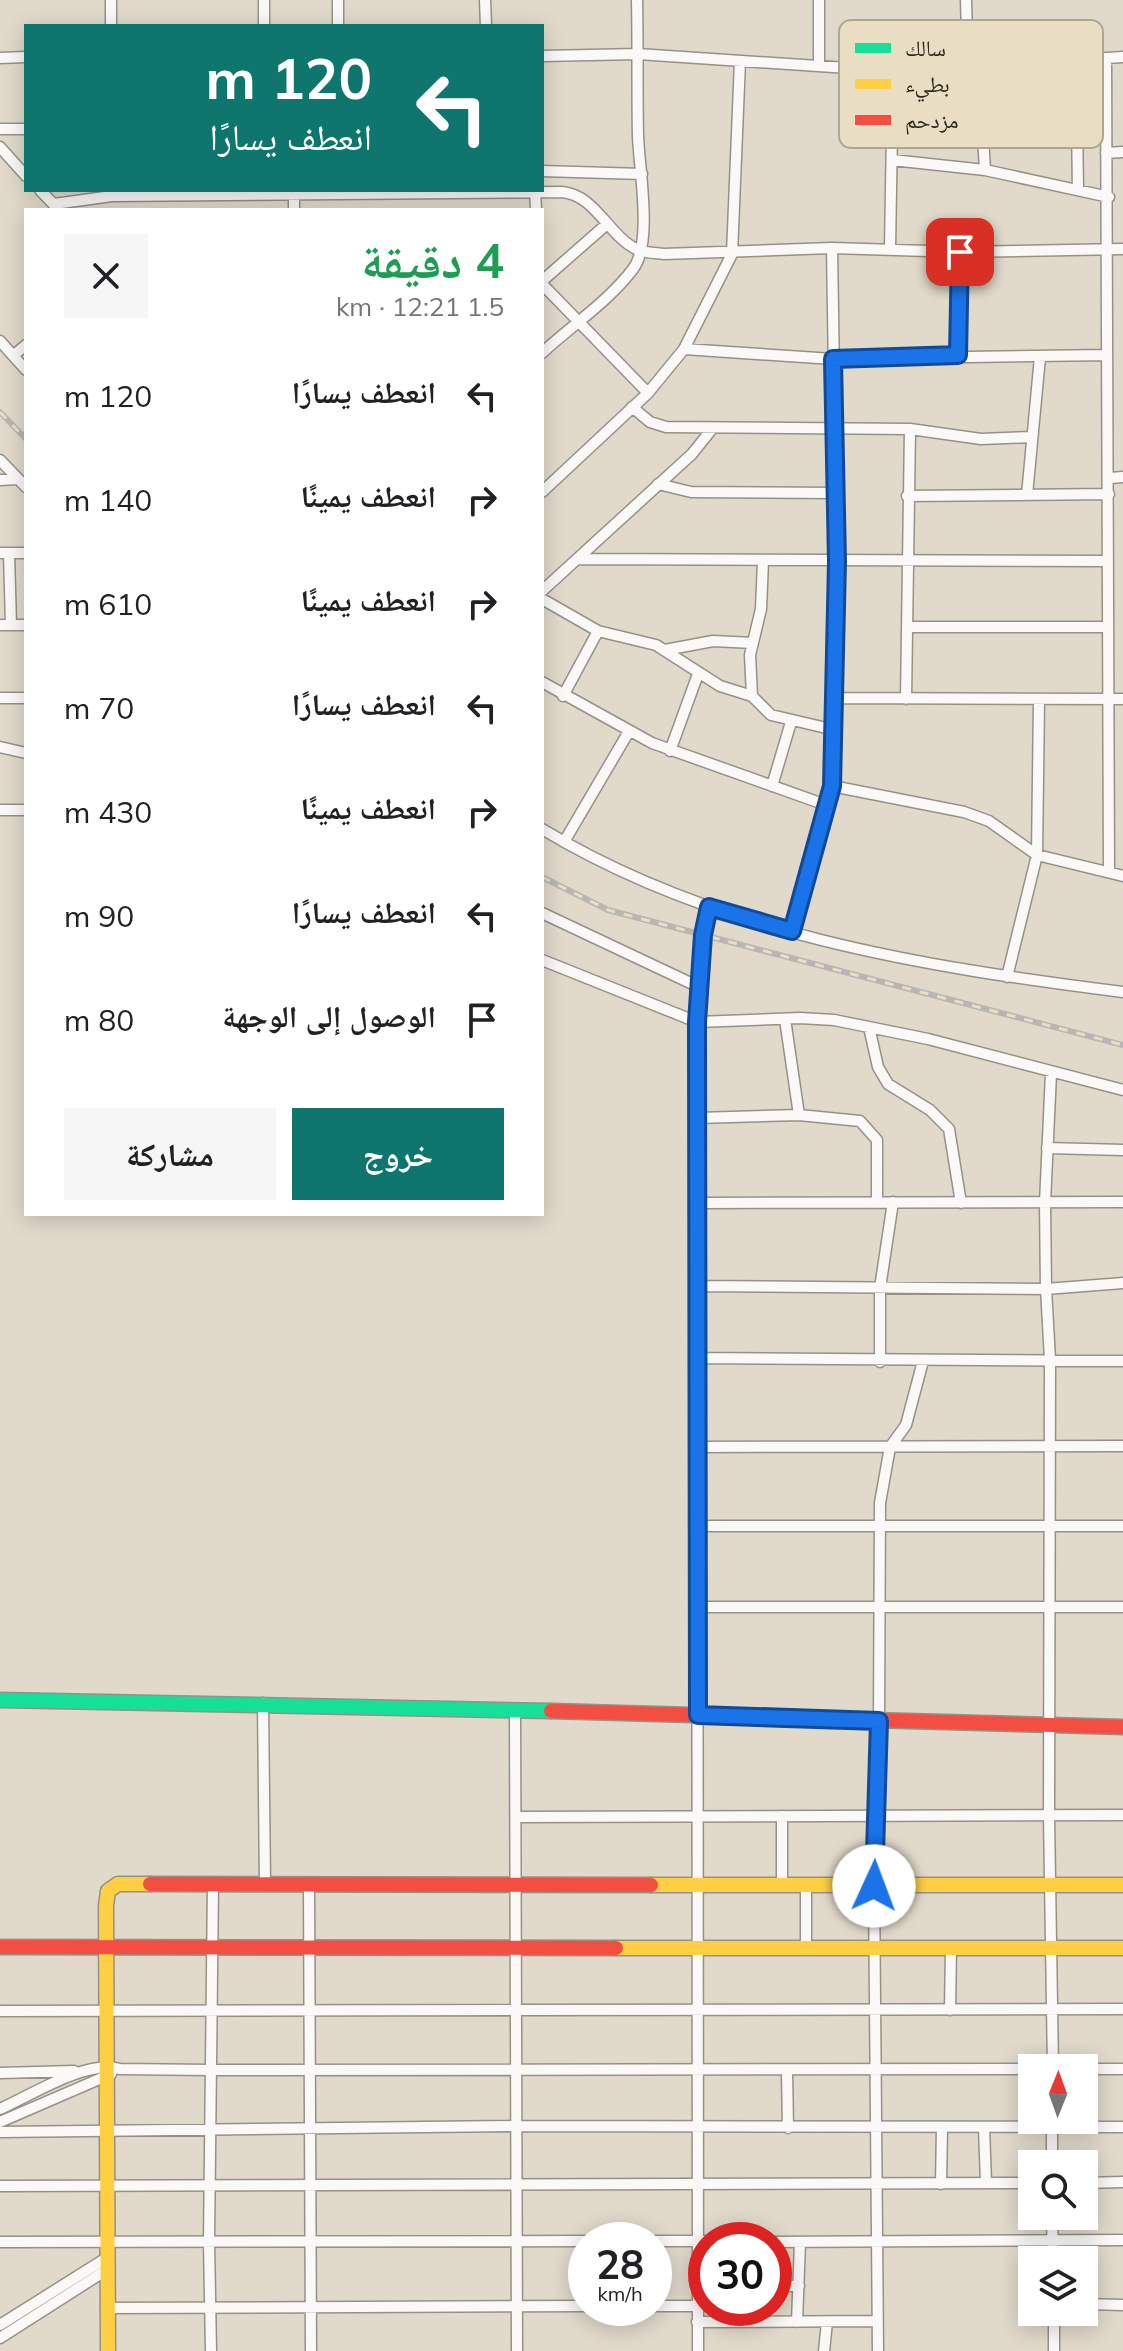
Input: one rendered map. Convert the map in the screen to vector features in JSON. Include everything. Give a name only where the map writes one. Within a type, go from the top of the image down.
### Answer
[{"type":"street","points":[[111,0],[111,24]]},
{"type":"street","points":[[264,0],[264,24]]},
{"type":"street","points":[[338,0],[338,24]]},
{"type":"street","points":[[485,0],[486,24]]},
{"type":"street","points":[[544,351],[635,267],[640,251],[642,174],[637,0]]},
{"type":"street","points":[[819,0],[819,64]]},
{"type":"street","points":[[966,0],[967,20]]},
{"type":"street","points":[[544,56],[638,54],[839,66]]},
{"type":"street","points":[[0,58],[24,57]]},
{"type":"street","points":[[1103,59],[1123,57]]},
{"type":"street","points":[[1106,59],[1105,137],[1109,197],[1106,250],[1110,478],[1106,699],[1109,872]]},
{"type":"street","points":[[544,490],[648,393],[684,349],[732,254],[740,61]]},
{"type":"street","points":[[0,129],[24,129]]},
{"type":"street","points":[[0,147],[24,174]]},
{"type":"street","points":[[890,248],[892,148]]},
{"type":"street","points":[[984,148],[985,170]]},
{"type":"street","points":[[1078,148],[1078,190]]},
{"type":"street","points":[[1106,153],[1123,152]]},
{"type":"street","points":[[892,160],[985,170],[1109,197]]},
{"type":"street","points":[[544,171],[642,174]]},
{"type":"street","points":[[42,192],[56,207],[112,196],[159,193],[574,193],[640,251],[664,254],[732,254],[832,248],[960,252],[1123,249]]},
{"type":"street","points":[[294,194],[294,208]]},
{"type":"street","points":[[544,281],[607,224]]},
{"type":"street","points":[[792,931],[832,786],[837,562],[832,248]]},
{"type":"street","points":[[958,355],[960,252]]},
{"type":"street","points":[[544,285],[648,393]]},
{"type":"street","points":[[0,341],[24,368]]},
{"type":"street","points":[[14,355],[24,347]]},
{"type":"street","points":[[684,349],[833,359],[1107,355]]},
{"type":"street","points":[[1027,495],[1040,357]]},
{"type":"street","points":[[632,407],[658,426],[910,429],[981,439],[1032,437]]},
{"type":"street","points":[[544,589],[692,454],[712,429]]},
{"type":"street","points":[[906,699],[910,429]]},
{"type":"street","points":[[0,460],[22,483]]},
{"type":"street","points":[[1110,478],[1123,477]]},
{"type":"street","points":[[0,480],[22,483]]},
{"type":"street","points":[[658,484],[691,492],[835,493]]},
{"type":"street","points":[[907,496],[1109,494]]},
{"type":"street","points":[[5,553],[5,625]]},
{"type":"street","points":[[579,559],[1108,561]]},
{"type":"street","points":[[752,696],[750,655],[761,609],[763,561]]},
{"type":"street","points":[[544,600],[598,631],[632,638],[665,650],[720,686],[752,696],[765,711],[791,722],[835,730]]},
{"type":"street","points":[[907,627],[1108,627]]},
{"type":"street","points":[[563,696],[598,631]]},
{"type":"street","points":[[665,650],[703,641],[753,643]]},
{"type":"street","points":[[670,751],[698,674]]},
{"type":"street","points":[[544,683],[628,733],[670,751],[826,805]]},
{"type":"street","points":[[0,698],[24,698]]},
{"type":"street","points":[[833,698],[1123,699]]},
{"type":"street","points":[[1007,977],[1037,855],[1039,700]]},
{"type":"street","points":[[772,786],[791,722]]},
{"type":"street","points":[[564,842],[628,733]]},
{"type":"street","points":[[0,747],[24,753]]},
{"type":"street","points":[[832,786],[964,812],[989,821],[1037,855],[1123,876]]},
{"type":"street","points":[[0,810],[24,810]]},
{"type":"street","points":[[544,830],[633,879],[709,907],[792,931],[1007,977],[1123,992]]},
{"type":"street","points":[[700,2222],[697,2185],[697,1022],[709,907]]},
{"type":"street","points":[[544,914],[699,987]]},
{"type":"street","points":[[544,961],[697,1022],[834,1020],[928,1039],[1123,1090]]},
{"type":"street","points":[[785,1019],[799,1115]]},
{"type":"street","points":[[869,1027],[878,1067],[888,1084],[930,1110],[949,1129],[961,1203]]},
{"type":"street","points":[[1051,1073],[1045,1203],[1050,1359],[1049,1816],[1054,1948],[1053,2054]]},
{"type":"street","points":[[698,1118],[799,1115],[854,1119],[871,1128],[878,1146],[877,1202]]},
{"type":"street","points":[[1047,1148],[1123,1150]]},
{"type":"street","points":[[880,1362],[880,1288],[893,1202]]},
{"type":"street","points":[[699,1203],[1123,1202]]},
{"type":"street","points":[[698,1286],[1046,1289],[1123,1283]]},
{"type":"street","points":[[697,1358],[880,1362],[1123,1361]]},
{"type":"street","points":[[878,2351],[874,1817],[879,1721],[880,1526],[882,1487],[890,1447],[906,1425],[923,1361]]},
{"type":"street","points":[[695,1447],[1123,1446]]},
{"type":"street","points":[[697,1526],[1123,1526]]},
{"type":"street","points":[[697,1607],[1123,1607]]},
{"type":"street","points":[[0,1700],[263,1703],[1123,1727]]},
{"type":"street","points":[[263,1703],[265,1885]]},
{"type":"street","points":[[515,1710],[518,1887],[517,2351]]},
{"type":"street","points":[[517,1817],[1123,1815]]},
{"type":"street","points":[[782,1816],[782,1886]]},
{"type":"street","points":[[108,2351],[111,2070],[105,2013],[105,1947],[108,1891],[118,1884],[518,1887],[1123,1885]]},
{"type":"street","points":[[211,2351],[209,2242],[213,1884]]},
{"type":"street","points":[[309,1886],[311,2351]]},
{"type":"street","points":[[806,1886],[806,1949]]},
{"type":"street","points":[[0,1947],[1123,1948]]},
{"type":"street","points":[[950,2010],[951,1948]]},
{"type":"street","points":[[0,2011],[1123,2009]]},
{"type":"street","points":[[0,2073],[111,2070],[698,2068],[787,2072],[1018,2069]]},
{"type":"street","points":[[1098,2069],[1123,2069]]},
{"type":"street","points":[[0,2122],[111,2070]]},
{"type":"street","points":[[0,2109],[83,2071]]},
{"type":"street","points":[[787,2072],[788,2128]]},
{"type":"street","points":[[0,2132],[517,2126],[942,2128],[1018,2125]]},
{"type":"street","points":[[1098,2126],[1123,2127]]},
{"type":"street","points":[[984,2127],[986,2183]]},
{"type":"street","points":[[941,2184],[942,2128]]},
{"type":"street","points":[[1098,2183],[1123,2182]]},
{"type":"street","points":[[0,2186],[1018,2183]]},
{"type":"street","points":[[1052,2230],[1052,2246]]},
{"type":"street","points":[[792,2242],[1052,2238],[1123,2240]]},
{"type":"street","points":[[0,2242],[568,2241]]},
{"type":"street","points":[[797,2322],[800,2242]]},
{"type":"street","points":[[0,2325],[108,2263]]},
{"type":"street","points":[[0,2338],[108,2263]]},
{"type":"street","points":[[792,2286],[799,2286]]},
{"type":"street","points":[[1098,2304],[1123,2305]]},
{"type":"street","points":[[107,2308],[568,2306]]},
{"type":"street","points":[[792,2322],[877,2321]]},
{"type":"street","points":[[824,2351],[827,2322]]},
{"type":"street","points":[[697,2326],[698,2351]]},
{"type":"street","points":[[1054,2326],[1054,2351]]},
{"type":"railway","points":[[0,412],[24,437]]},
{"type":"railway","points":[[544,878],[608,910],[1123,1045]]},
{"type":"traffic: fast","points":[[0,1700],[551,1711]]},
{"type":"traffic: slow","points":[[108,2351],[106,1906],[108,1891],[118,1884],[150,1884]]},
{"type":"traffic: slow","points":[[651,1885],[1123,1885]]},
{"type":"traffic: slow","points":[[616,1948],[1123,1948]]},
{"type":"traffic: jam","points":[[551,1711],[1123,1727]]},
{"type":"traffic: jam","points":[[150,1884],[651,1885]]},
{"type":"traffic: jam","points":[[0,1947],[616,1948]]},
{"type":"route","points":[[874,1886],[879,1721],[698,1715],[695,1447],[699,1203],[697,1022],[703,935],[709,907],[792,931],[832,786],[837,562],[833,359],[958,355],[960,252]]}]
